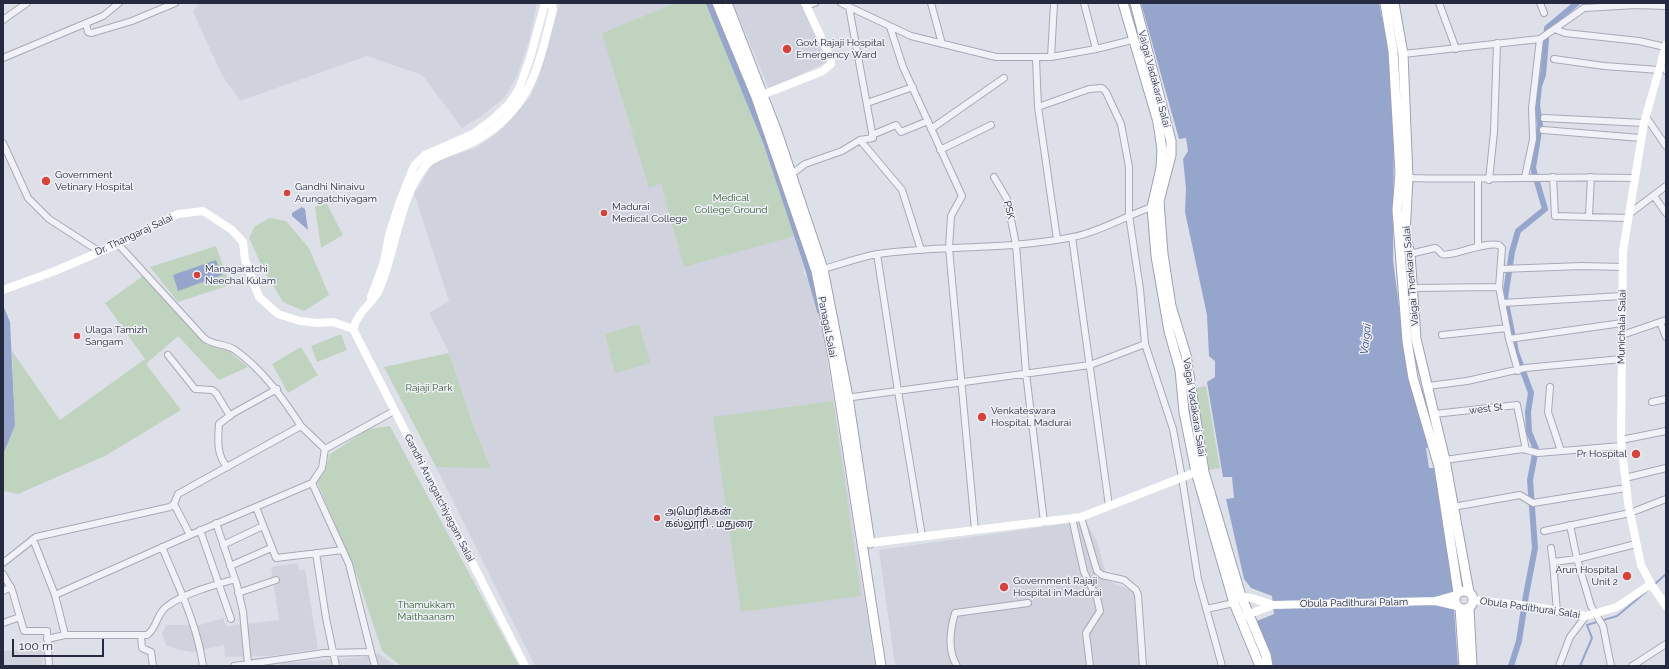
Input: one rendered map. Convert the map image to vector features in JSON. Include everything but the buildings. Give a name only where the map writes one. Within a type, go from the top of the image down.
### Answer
[{"type":"main road","name":"Panagal Salai","points":[[717,3],[760,96],[792,173],[820,270],[870,543]]},
{"type":"main road","name":"Panagal Salai","points":[[727,3],[760,96],[784,179],[820,270]]},
{"type":"main road","name":"Vaigai Vadakarai Salai","points":[[1123,3],[1132,40],[1158,122],[1162,150],[1161,168],[1152,207],[1161,291],[1169,331],[1180,370],[1184,412],[1236,598],[1247,615],[1266,655],[1268,666]]},
{"type":"main road","name":"Vaigai Vadakarai Salai","points":[[1135,3],[1171,141],[1171,155],[1159,201],[1163,254],[1171,306],[1186,355],[1200,472]]},
{"type":"main road","name":"Vaigai Thenkarai Salai","points":[[1385,3],[1394,58],[1400,173],[1397,210],[1407,341],[1413,378],[1438,468],[1457,593],[1454,600],[1466,603]]},
{"type":"main road","name":"Vaigai Thenkarai Salai","points":[[1394,3],[1403,54],[1408,178],[1405,234],[1410,254],[1416,339],[1445,460],[1453,506],[1466,603],[1472,666]]},
{"type":"main road","name":"Panagal Salai","points":[[844,398],[881,666]]},
{"type":"main road","points":[[1457,593],[1464,590],[1466,603]]},
{"type":"main road","name":"Vaigai Thenkarai Salai","points":[[1464,666],[1466,603]]},
{"type":"main road","name":"Vaigai Vadakarai Salai","points":[[1247,615],[1260,666]]},
{"type":"street","points":[[3,20],[27,3]]},
{"type":"street","points":[[3,58],[103,16],[119,3]]},
{"type":"street","points":[[86,24],[88,32],[92,33],[132,21],[175,3]]},
{"type":"street","points":[[371,300],[384,262],[389,235],[400,201],[414,166],[425,154],[472,134],[492,120],[509,104],[519,89],[524,77],[545,3]]},
{"type":"street","points":[[353,329],[356,318],[378,292],[390,262],[406,203],[414,182],[421,172],[429,162],[476,141],[496,127],[526,94],[539,64],[553,9],[551,3]]},
{"type":"street","points":[[760,96],[823,71],[831,64],[831,59],[805,5],[815,3]]},
{"type":"street","points":[[841,3],[911,36],[996,57],[1051,57],[1096,49],[1132,40]]},
{"type":"street","points":[[931,3],[942,44]]},
{"type":"street","points":[[1051,57],[1054,3]]},
{"type":"street","points":[[1084,3],[1096,49]]},
{"type":"street","points":[[1439,3],[1456,49]]},
{"type":"street","points":[[1540,3],[1544,13]]},
{"type":"street","points":[[1403,54],[1542,38],[1582,5],[1636,4],[1666,6]]},
{"type":"street","points":[[784,179],[805,164],[842,151],[860,140],[873,138],[849,7]]},
{"type":"street","points":[[890,27],[903,67],[913,86],[928,121],[930,130],[962,196],[951,216],[948,248],[975,530]]},
{"type":"street","points":[[1553,30],[1565,33],[1639,41],[1666,46]]},
{"type":"street","points":[[1528,177],[1533,139],[1532,108],[1542,38]]},
{"type":"street","points":[[1489,180],[1494,132],[1497,43]]},
{"type":"street","name":"Munichalai Salai","points":[[1666,46],[1662,68],[1645,120],[1641,138],[1623,251],[1621,443],[1630,513],[1641,565],[1651,584],[1666,606]]},
{"type":"street","points":[[1036,58],[1038,107],[1057,239]]},
{"type":"street","points":[[1554,59],[1604,66],[1662,68]]},
{"type":"street","points":[[930,130],[1004,78]]},
{"type":"street","points":[[867,103],[913,86]]},
{"type":"street","points":[[1038,107],[1089,89],[1102,88],[1106,92],[1121,124],[1129,167],[1129,215],[1140,289],[1146,344],[1173,429],[1198,579],[1222,666]]},
{"type":"street","points":[[1544,118],[1645,120],[1666,146]]},
{"type":"street","points":[[872,135],[896,125],[901,132],[928,121]]},
{"type":"street","points":[[940,150],[991,125]]},
{"type":"street","points":[[1543,130],[1641,138]]},
{"type":"street","points":[[860,140],[902,190],[921,250]]},
{"type":"street","points":[[3,143],[28,198],[48,219],[100,252]]},
{"type":"street","name":"PSK","points":[[994,177],[1007,199],[1016,245],[1026,373],[1044,522]]},
{"type":"street","points":[[1408,178],[1478,180],[1528,177],[1635,178]]},
{"type":"street","points":[[1553,177],[1555,216],[1629,216],[1666,186]]},
{"type":"street","points":[[1589,215],[1591,177]]},
{"type":"street","points":[[1478,180],[1478,246]]},
{"type":"street","points":[[1654,196],[1666,213]]},
{"type":"street","points":[[820,270],[877,254],[948,248],[1016,245],[1072,238],[1098,230],[1129,215],[1152,207]]},
{"type":"street","name":"Dr. Thangaraj Salai","points":[[3,290],[100,252],[178,214],[203,211],[232,230],[243,242],[245,260],[259,297],[278,314],[300,321],[317,323],[333,322],[353,329]]},
{"type":"street","points":[[1072,238],[1109,506]]},
{"type":"street","points":[[118,244],[204,338],[212,344],[233,348],[277,389],[301,426],[325,449]]},
{"type":"street","points":[[1410,254],[1435,248],[1442,254],[1450,254],[1478,246],[1494,244],[1499,245],[1502,248],[1503,269],[1498,287],[1503,303],[1509,339],[1518,371]]},
{"type":"street","points":[[877,254],[922,536]]},
{"type":"street","points":[[1503,269],[1582,266],[1623,268]]},
{"type":"street","points":[[1412,288],[1498,287]]},
{"type":"street","points":[[1503,303],[1622,296]]},
{"type":"street","points":[[1622,335],[1663,321],[1666,337]]},
{"type":"street","points":[[1509,339],[1622,324]]},
{"type":"street","points":[[1442,335],[1507,328]]},
{"type":"street","name":"Gandhi Arungatchiyagam Salai","points":[[353,329],[525,666]]},
{"type":"street","points":[[844,398],[1090,365],[1146,344]]},
{"type":"street","points":[[168,354],[195,388],[202,391],[212,390],[216,394],[230,416]]},
{"type":"street","points":[[1428,386],[1467,381],[1518,371],[1525,368],[1622,359]]},
{"type":"street","points":[[1550,387],[1548,412],[1561,451]]},
{"type":"street","points":[[228,467],[223,462],[221,457],[218,430],[219,424],[277,389]]},
{"type":"street","points":[[1652,402],[1666,399]]},
{"type":"street","name":"west St","points":[[1434,414],[1517,405],[1532,452]]},
{"type":"street","points":[[325,449],[394,410]]},
{"type":"street","points":[[3,563],[33,539],[170,507],[174,504],[178,494],[301,426]]},
{"type":"street","points":[[1445,460],[1532,452],[1561,451],[1621,443],[1666,431]]},
{"type":"street","points":[[55,595],[190,534],[312,482],[322,468],[325,449]]},
{"type":"street","points":[[1625,478],[1666,468]]},
{"type":"street","points":[[870,543],[1077,518],[1200,472]]},
{"type":"street","points":[[312,482],[349,564],[375,666]]},
{"type":"street","points":[[1453,506],[1520,495],[1531,502],[1626,488]]},
{"type":"street","points":[[1544,531],[1630,513],[1666,499]]},
{"type":"street","points":[[174,504],[190,534]]},
{"type":"street","points":[[256,507],[274,556],[279,558],[343,550]]},
{"type":"street","points":[[1077,518],[1084,572],[1097,598],[1100,611],[1086,633],[1090,666]]},
{"type":"street","points":[[1077,518],[1097,571],[1102,575],[1124,580],[1132,585],[1138,595],[1143,666]]},
{"type":"street","points":[[216,523],[235,579],[243,612],[249,664]]},
{"type":"street","points":[[1570,525],[1577,559],[1591,606],[1603,626],[1611,666]]},
{"type":"street","points":[[223,544],[263,526]]},
{"type":"street","points":[[200,530],[231,619]]},
{"type":"street","points":[[33,539],[55,595],[65,635]]},
{"type":"street","points":[[1553,562],[1577,559],[1636,544]]},
{"type":"street","points":[[162,547],[184,597],[200,647],[203,666]]},
{"type":"street","points":[[230,566],[271,548]]},
{"type":"street","points":[[1551,548],[1557,612]]},
{"type":"street","points":[[316,553],[326,618],[336,666]]},
{"type":"street","points":[[3,574],[11,587],[24,631],[47,631],[49,666]]},
{"type":"street","points":[[48,639],[65,635],[147,635],[152,632],[166,607],[184,597],[235,579]]},
{"type":"street","points":[[238,593],[276,580]]},
{"type":"street","name":"Obula Padithurai Salai","points":[[1466,603],[1520,605],[1557,612],[1598,616],[1626,602],[1651,584]]},
{"type":"street","points":[[3,590],[11,587]]},
{"type":"street","name":"Obula Padithurai Palam","points":[[1434,601],[1457,593]]},
{"type":"street","points":[[1206,609],[1236,598]]},
{"type":"street","name":"Obula Padithurai Palam","points":[[1236,598],[1252,598],[1273,605]]},
{"type":"street","name":"Obula Padithurai Palam","points":[[1247,615],[1273,605],[1434,601],[1466,603]]},
{"type":"street","points":[[957,666],[951,653],[950,642],[955,613],[1028,603]]},
{"type":"street","points":[[1559,666],[1570,637],[1586,616]]},
{"type":"street","points":[[3,623],[20,617]]},
{"type":"street","points":[[141,636],[142,648],[151,652],[153,666]]},
{"type":"street","points":[[1632,666],[1666,644]]},
{"type":"street","points":[[234,666],[333,653],[371,652]]},
{"type":"shaded area","points":[[199,3],[537,3],[529,41],[517,76],[505,97],[482,116],[462,128],[422,75],[367,56],[240,101],[222,75],[193,12]]},
{"type":"shaded area","points":[[560,3],[675,3],[603,33],[649,187],[761,138],[805,267],[803,273],[808,278],[821,321],[875,666],[535,666],[436,467],[491,467],[472,422],[449,353],[429,313],[449,301],[413,190],[418,189],[433,162],[476,148],[499,132],[530,97],[538,78]]},
{"type":"shaded area","name":"Govt Rajaji Hospital Emergency Ward","points":[[733,3],[798,3],[805,7],[827,62],[769,89]]},
{"type":"shaded area","name":"Government Rajaji Hospital in Madurai","points":[[1085,521],[1097,541],[1108,581],[1139,593],[1139,666],[895,666],[879,550]]},
{"type":"shaded area","points":[[298,563],[299,570],[305,569],[318,649],[270,656],[225,657],[224,645],[192,652],[179,650],[166,645],[162,634],[166,625],[200,625],[223,618],[226,626],[279,620],[271,567]]},
{"type":"shaded area","points":[[44,650],[42,666],[3,666],[3,651]]},
{"type":"shaded area","points":[[378,653],[396,666],[281,666],[280,663],[365,657]]},
{"type":"green space","name":"Medical College Ground","points":[[675,3],[707,3],[761,138],[795,236],[684,267],[661,183],[649,188],[602,33]]},
{"type":"green space","points":[[326,202],[343,235],[321,248],[315,207]]},
{"type":"green space","points":[[270,218],[286,221],[309,248],[329,295],[304,311],[283,302],[263,269],[249,238],[255,226]]},
{"type":"green space","points":[[216,246],[230,285],[178,302],[150,267]]},
{"type":"green space","points":[[143,276],[206,345],[230,352],[248,367],[219,380],[178,336],[146,364],[181,410],[105,456],[18,494],[3,491],[3,455],[15,425],[12,351],[60,420],[145,359],[105,303]]},
{"type":"green space","points":[[639,324],[650,363],[615,373],[605,334]]},
{"type":"green space","points":[[341,334],[347,350],[317,362],[311,346]]},
{"type":"green space","points":[[301,347],[318,375],[288,393],[272,364]]},
{"type":"green space","name":"Rajaji Park","points":[[449,353],[472,422],[491,468],[436,467],[384,367]]},
{"type":"green space","points":[[1206,386],[1220,468],[1209,470],[1195,388]]},
{"type":"green space","points":[[833,401],[861,596],[741,612],[713,417]]},
{"type":"green space","name":"Thamukkam Maithaanam","points":[[390,426],[519,666],[401,666],[382,651],[356,573],[317,482],[326,469],[329,455],[368,429]]},
{"type":"water","name":"Vaigai","points":[[1141,3],[1379,3],[1389,54],[1394,110],[1393,260],[1408,377],[1430,447],[1426,448],[1429,468],[1434,468],[1452,582],[1458,666],[1271,666],[1255,624],[1257,621],[1274,614],[1272,596],[1251,588],[1244,579],[1226,499],[1234,498],[1232,477],[1223,477],[1207,382],[1215,377],[1215,361],[1209,356],[1207,315],[1185,212],[1186,188],[1183,159],[1188,151],[1186,138],[1179,139]]},
{"type":"water","points":[[302,207],[305,209],[308,230],[292,216],[292,213]]},
{"type":"water","name":"Managaratchi Neechal Kulam","points":[[216,260],[222,275],[178,291],[173,275]]},
{"type":"water","points":[[3,305],[10,322],[15,425],[3,455]]},
{"type":"waterway","points":[[709,3],[766,142],[807,265],[820,311]]},
{"type":"waterway","points":[[1511,666],[1519,641],[1535,548],[1530,480],[1536,449],[1529,432],[1528,412],[1531,393],[1516,352],[1505,298],[1512,252],[1518,231],[1545,209],[1533,168],[1540,125],[1537,105],[1539,86],[1543,75],[1547,28],[1577,3]]},
{"type":"waterway","points":[[1655,584],[1666,574]]},
{"type":"waterway","points":[[1580,666],[1592,638],[1587,625],[1617,616],[1647,591]]},
{"type":"place","name":"Govt Rajaji Hospital Emergency Ward","points":[[787,49]]},
{"type":"place","name":"Government Vetinary Hospital","points":[[46,181]]},
{"type":"place","name":"Gandhi Ninaivu Arungatchiyagam","points":[[287,193]]},
{"type":"place","name":"Madurai Medical College","points":[[604,213]]},
{"type":"place","name":"Managaratchi Neechal Kulam","points":[[197,275]]},
{"type":"place","name":"Ulaga Tamizh Sangam","points":[[77,336]]},
{"type":"place","name":"Venkateswara Hospital, Madurai","points":[[982,417]]},
{"type":"place","name":"Pr Hospital","points":[[1636,454]]},
{"type":"place","name":"அமெரிக்கன் கல்லூரி , மதுரை","points":[[657,518]]},
{"type":"place","name":"Arun Hospital Unit 2","points":[[1627,576]]},
{"type":"place","name":"Government Rajaji Hospital in Madurai","points":[[1004,587]]}]
